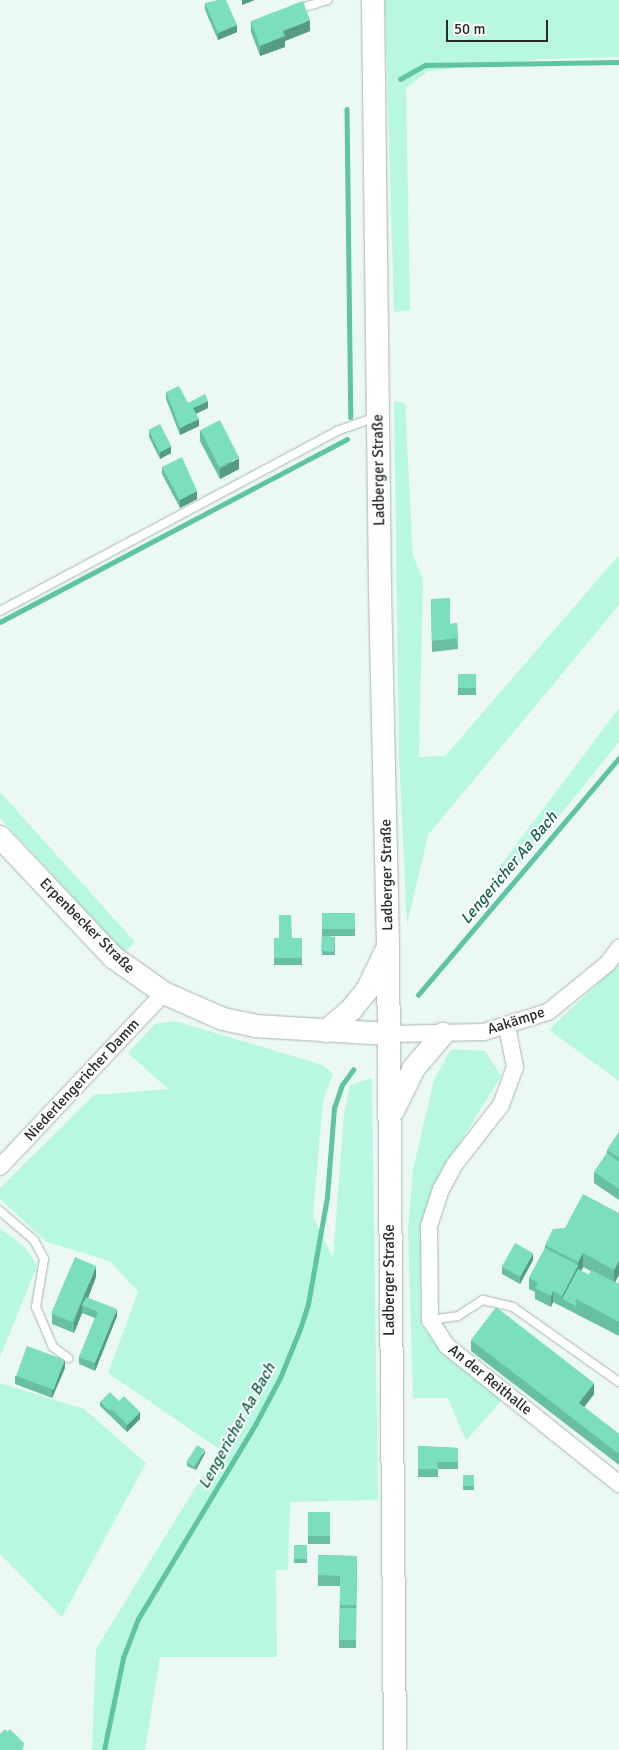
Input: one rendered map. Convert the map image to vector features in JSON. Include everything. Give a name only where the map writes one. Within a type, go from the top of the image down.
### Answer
[{"type":"main road","name":"Ladberger Straße","points":[[373,0],[378,416],[388,946],[394,1750]]},
{"type":"main road","name":"Erpenbecker Straße","points":[[0,837],[113,957],[164,993],[223,1019],[255,1026],[389,1034]]},
{"type":"main road","points":[[326,1031],[351,1010],[367,990],[388,946]]},
{"type":"main road","points":[[390,1121],[401,1090],[414,1068],[443,1034]]},
{"type":"street","name":"Aakämpe","points":[[389,1034],[484,1032],[548,1012],[608,963],[619,948]]},
{"type":"street","name":"Niederlengericher Damm","points":[[0,1167],[164,993]]},
{"type":"street","points":[[430,1320],[429,1227],[441,1189],[455,1164],[501,1105],[515,1067],[507,1026]]},
{"type":"street","name":"An der Reithalle","points":[[430,1320],[447,1346],[619,1484]]},
{"type":"lane","points":[[281,14],[327,0]]},
{"type":"lane","points":[[0,611],[338,431],[378,416]]},
{"type":"lane","points":[[0,1212],[34,1240],[44,1259],[36,1307],[53,1347],[68,1358]]},
{"type":"lane","points":[[430,1320],[458,1316],[483,1300],[513,1307],[619,1382]]},
{"type":"green space","points":[[385,0],[619,0],[619,57],[543,59],[428,71],[406,88],[410,310],[394,312]]},
{"type":"green space","points":[[394,401],[405,403],[413,556],[423,579],[419,757],[445,756],[619,555],[619,605],[428,835],[407,925],[399,755]]},
{"type":"green space","points":[[619,708],[619,742],[503,885],[495,873]]},
{"type":"green space","points":[[0,792],[135,942],[124,953],[0,818]]},
{"type":"green space","points":[[619,963],[619,1081],[549,1030]]},
{"type":"green space","points":[[175,1021],[323,1065],[333,1074],[323,1100],[313,1216],[333,1258],[344,1114],[350,1085],[372,1078],[378,1500],[290,1502],[288,1570],[276,1570],[277,1657],[160,1657],[145,1750],[92,1750],[96,1649],[219,1449],[108,1373],[138,1292],[110,1261],[47,1242],[0,1199],[0,1188],[94,1095],[168,1089],[128,1053],[155,1024]]},
{"type":"green space","points":[[451,1049],[485,1051],[501,1076],[450,1159],[424,1226],[420,1266],[421,1325],[450,1356],[502,1400],[466,1441],[448,1398],[413,1398],[408,1229],[413,1169],[434,1080]]},
{"type":"green space","points":[[0,1228],[26,1248],[37,1266],[0,1357]]},
{"type":"green space","points":[[0,1383],[84,1409],[146,1463],[62,1617],[0,1554]]},
{"type":"building","points":[[226,0],[237,25],[218,33],[205,3]]},
{"type":"building","points":[[303,1],[310,20],[283,31],[285,36],[260,46],[251,21]]},
{"type":"building","points":[[179,386],[188,403],[205,394],[208,401],[193,408],[199,419],[180,428],[166,392]]},
{"type":"building","points":[[220,420],[239,457],[219,467],[200,430]]},
{"type":"building","points":[[160,424],[171,446],[160,452],[148,430]]},
{"type":"building","points":[[182,457],[197,491],[180,500],[162,467]]},
{"type":"building","points":[[450,598],[450,624],[457,623],[458,638],[432,641],[431,599]]},
{"type":"building","points":[[458,674],[476,674],[476,688],[458,688]]},
{"type":"building","points":[[322,913],[355,913],[355,929],[322,929]]},
{"type":"building","points":[[279,915],[291,915],[292,938],[302,938],[302,958],[274,958],[274,938],[279,938]]},
{"type":"building","points":[[322,936],[335,937],[334,952],[321,951]]},
{"type":"building","points":[[619,1132],[619,1158],[607,1150]]},
{"type":"building","points":[[607,1153],[619,1162],[619,1189],[594,1172]]},
{"type":"building","points":[[583,1194],[619,1213],[619,1261],[614,1270],[583,1253],[578,1262],[545,1245],[553,1229],[565,1228]]},
{"type":"building","points":[[515,1243],[533,1253],[520,1277],[502,1267]]},
{"type":"building","points":[[545,1248],[578,1265],[562,1296],[553,1291],[551,1296],[535,1288],[538,1283],[529,1278]]},
{"type":"building","points":[[75,1257],[96,1266],[72,1322],[51,1313]]},
{"type":"building","points":[[578,1269],[589,1275],[576,1299],[576,1306],[562,1299]]},
{"type":"building","points":[[591,1270],[619,1284],[619,1322],[576,1299]]},
{"type":"building","points":[[86,1297],[117,1309],[95,1363],[79,1357],[98,1312],[82,1305]]},
{"type":"building","points":[[496,1307],[594,1383],[579,1403],[619,1434],[619,1454],[471,1340]]},
{"type":"building","points":[[27,1346],[65,1360],[54,1390],[16,1376]]},
{"type":"building","points":[[110,1392],[119,1401],[111,1409],[111,1412],[100,1402]]},
{"type":"building","points":[[124,1396],[140,1412],[128,1425],[111,1409]]},
{"type":"building","points":[[197,1445],[205,1450],[194,1467],[186,1462]]},
{"type":"building","points":[[418,1446],[458,1448],[458,1462],[437,1462],[438,1469],[418,1469]]},
{"type":"building","points":[[463,1475],[474,1475],[474,1486],[463,1486]]},
{"type":"building","points":[[308,1512],[330,1512],[330,1536],[308,1536]]},
{"type":"building","points":[[294,1545],[307,1545],[307,1559],[294,1559]]},
{"type":"building","points":[[318,1555],[357,1556],[356,1605],[340,1605],[340,1576],[318,1575]]},
{"type":"building","points":[[340,1608],[356,1608],[356,1640],[340,1640]]},
{"type":"building","points":[[5,1729],[7,1732],[10,1729],[24,1743],[22,1750],[0,1750],[0,1734]]},
{"type":"waterway","points":[[400,79],[425,65],[619,62]]},
{"type":"waterway","points":[[347,109],[351,417]]},
{"type":"waterway","points":[[0,622],[347,439]]},
{"type":"waterway","name":"Lengericher Aa Bach","points":[[418,995],[619,758]]},
{"type":"waterway","name":"Lengericher Aa Bach","points":[[104,1750],[123,1658],[138,1619],[255,1425],[280,1378],[300,1329],[308,1304],[327,1197],[334,1108],[342,1085],[353,1070]]}]
